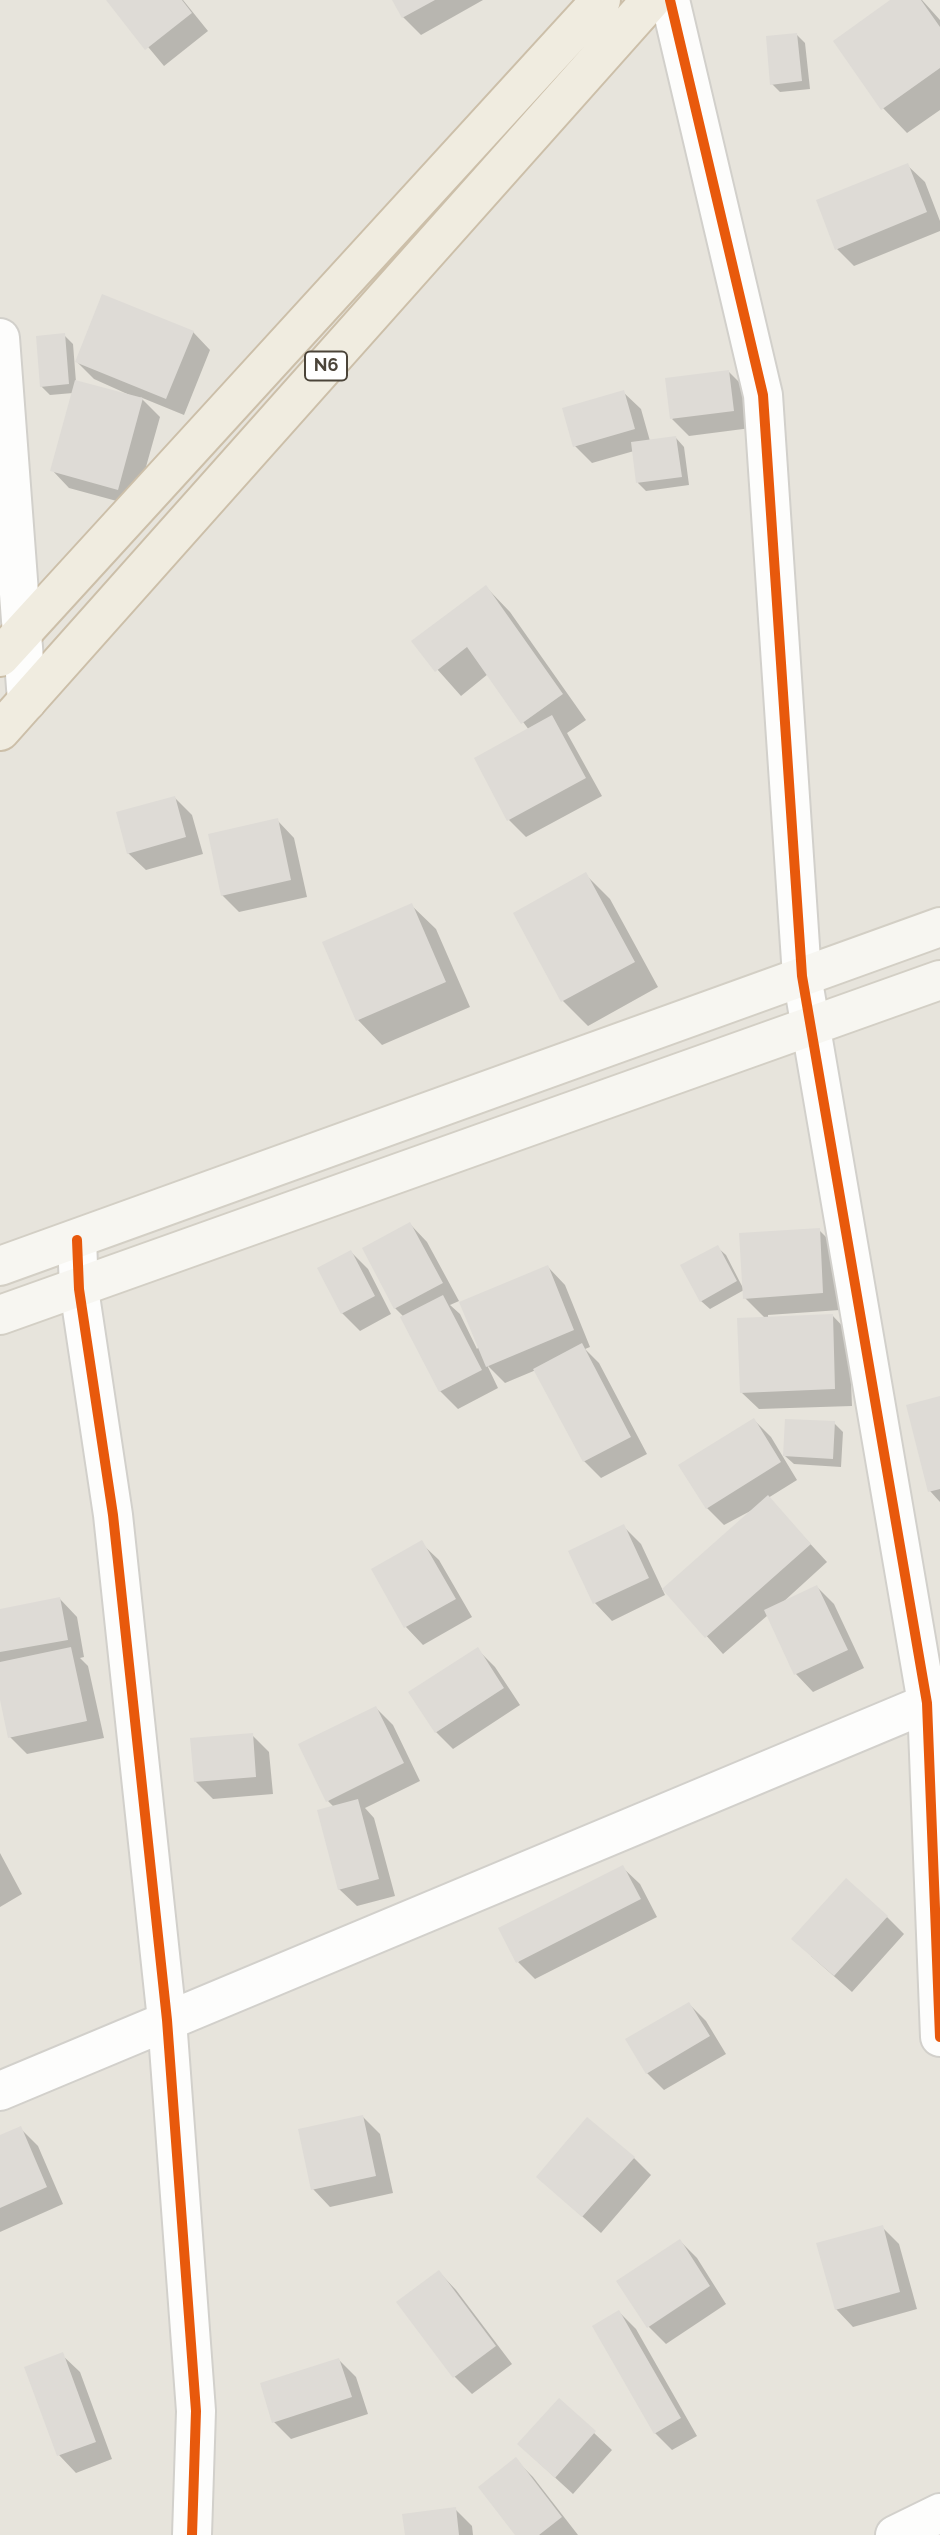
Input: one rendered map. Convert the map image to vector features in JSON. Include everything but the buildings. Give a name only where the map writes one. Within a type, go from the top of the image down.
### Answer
[{"type":"highway","name":"N6","points":[[11,645],[601,0]]},
{"type":"highway","name":"N6","points":[[0,731],[651,0]]},
{"type":"main road","points":[[0,1266],[940,928]]},
{"type":"main road","points":[[0,1315],[940,981]]},
{"type":"street","points":[[670,0],[763,395],[802,976],[934,1701],[940,2037]]},
{"type":"street","points":[[0,338],[11,645],[27,701]]},
{"type":"street","points":[[77,1240],[79,1289],[113,1515],[167,2020],[197,2411],[192,2535]]},
{"type":"street","points":[[0,2091],[934,1701]]},
{"type":"street","points":[[895,2535],[940,2513]]},
{"type":"shaded area","points":[[0,0],[940,0],[940,2535],[0,2535]]},
{"type":"cycle path","points":[[670,0],[763,395],[802,976],[927,1703],[940,2037]]},
{"type":"cycle path","points":[[77,1240],[79,1289],[113,1515],[167,2020],[196,2411],[192,2535]]}]
